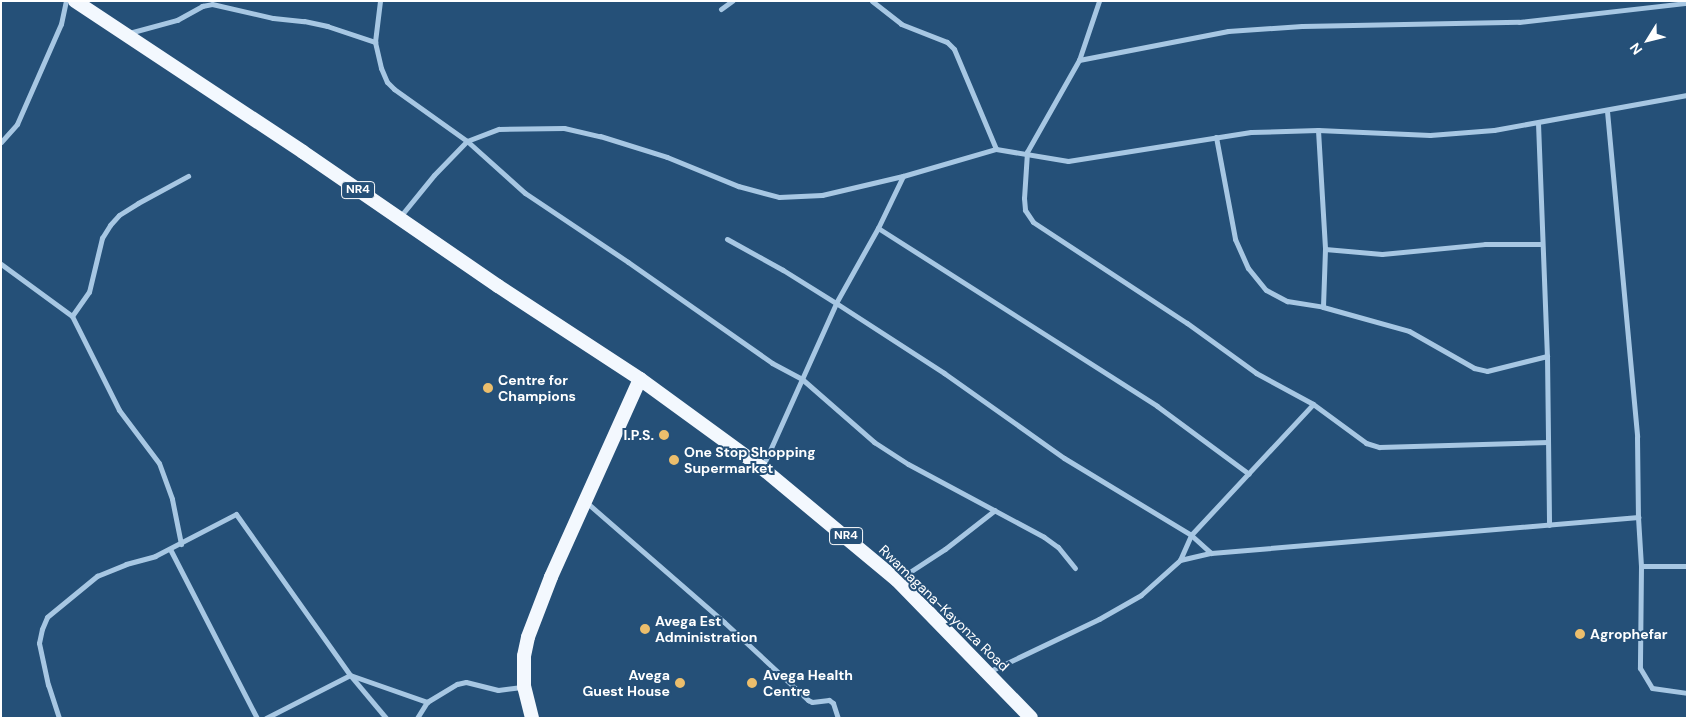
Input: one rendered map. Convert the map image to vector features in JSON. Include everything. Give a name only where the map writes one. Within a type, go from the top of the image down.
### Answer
[{"type":"highway","name":"NR4","points":[[75,1],[640,379]]},
{"type":"highway","name":"Rwamagana-Kayonza Road","points":[[640,379],[762,468],[896,580],[1031,718]]},
{"type":"highway","points":[[532,718],[524,687],[524,656],[528,636],[585,501],[640,379]]},
{"type":"street","points":[[1,142],[17,124],[61,24],[66,1]]},
{"type":"street","points":[[380,1],[375,42],[387,82],[409,101],[434,116],[467,141],[525,192],[772,363],[802,379],[874,442],[908,464],[995,510],[1058,547],[1075,568]]},
{"type":"street","points":[[721,9],[732,1]]},
{"type":"street","points":[[872,1],[900,24],[947,42],[954,49],[996,149]]},
{"type":"street","points":[[1099,1],[1079,60],[1027,152],[1025,210],[1033,222],[1187,323],[1256,373],[1313,404],[1366,443],[1379,447],[1548,442]]},
{"type":"street","points":[[125,35],[176,20],[202,6],[212,4],[273,18],[304,21],[327,26],[375,42]]},
{"type":"street","points":[[1079,60],[1228,31],[1302,26],[1519,22],[1687,4]]},
{"type":"street","points":[[399,218],[434,175],[467,141],[499,129],[564,128],[600,136],[667,157],[738,186],[779,197],[822,195],[903,176],[996,149],[1027,152],[1051,160],[1068,161],[1251,132],[1318,130],[1430,135],[1494,130],[1687,95]]},
{"type":"street","points":[[1607,111],[1637,437],[1641,566],[1640,668],[1652,688],[1687,693]]},
{"type":"street","points":[[1538,123],[1547,356],[1549,525]]},
{"type":"street","points":[[1318,130],[1326,249],[1323,307]]},
{"type":"street","points":[[1216,137],[1235,238],[1248,268],[1266,290],[1287,302],[1323,307],[1409,331],[1481,370],[1487,371],[1547,356]]},
{"type":"street","points":[[72,316],[89,292],[102,238],[110,225],[119,215],[138,203],[188,176]]},
{"type":"street","points":[[762,468],[836,302],[878,228],[903,176]]},
{"type":"street","points":[[878,228],[1157,406],[1249,474]]},
{"type":"street","points":[[727,239],[784,270],[836,302],[944,373],[1064,458],[1191,535],[1211,553]]},
{"type":"street","points":[[1326,249],[1382,254],[1485,244],[1542,244]]},
{"type":"street","points":[[1,264],[72,316],[119,410],[159,463],[172,499],[181,544]]},
{"type":"street","points":[[987,672],[1099,620],[1141,595],[1180,560],[1191,535],[1313,404]]},
{"type":"street","points":[[585,501],[724,622],[808,700],[812,702],[829,700],[833,703],[838,718]]},
{"type":"street","points":[[896,580],[945,549],[995,510]]},
{"type":"street","points":[[59,718],[48,685],[39,642],[47,617],[97,576],[170,549],[236,514],[240,516],[350,675],[386,718]]},
{"type":"street","points":[[1180,560],[1211,553],[1638,517]]},
{"type":"street","points":[[170,549],[257,718]]},
{"type":"street","points":[[1641,566],[1687,566]]},
{"type":"street","points":[[266,718],[350,675],[427,702]]},
{"type":"street","points":[[417,718],[427,702],[457,684],[466,682],[498,690],[524,687]]},
{"type":"place","name":"Centre for Champions","points":[[488,388]]},
{"type":"place","name":"I.P.S.","points":[[664,435]]},
{"type":"place","name":"One Stop Shopping Supermarket","points":[[674,460]]},
{"type":"place","name":"Avega Est Administration","points":[[645,629]]},
{"type":"place","name":"Agrophefar","points":[[1580,634]]},
{"type":"place","name":"Avega Guest House","points":[[680,683]]},
{"type":"place","name":"Avega Health Centre","points":[[752,683]]}]
